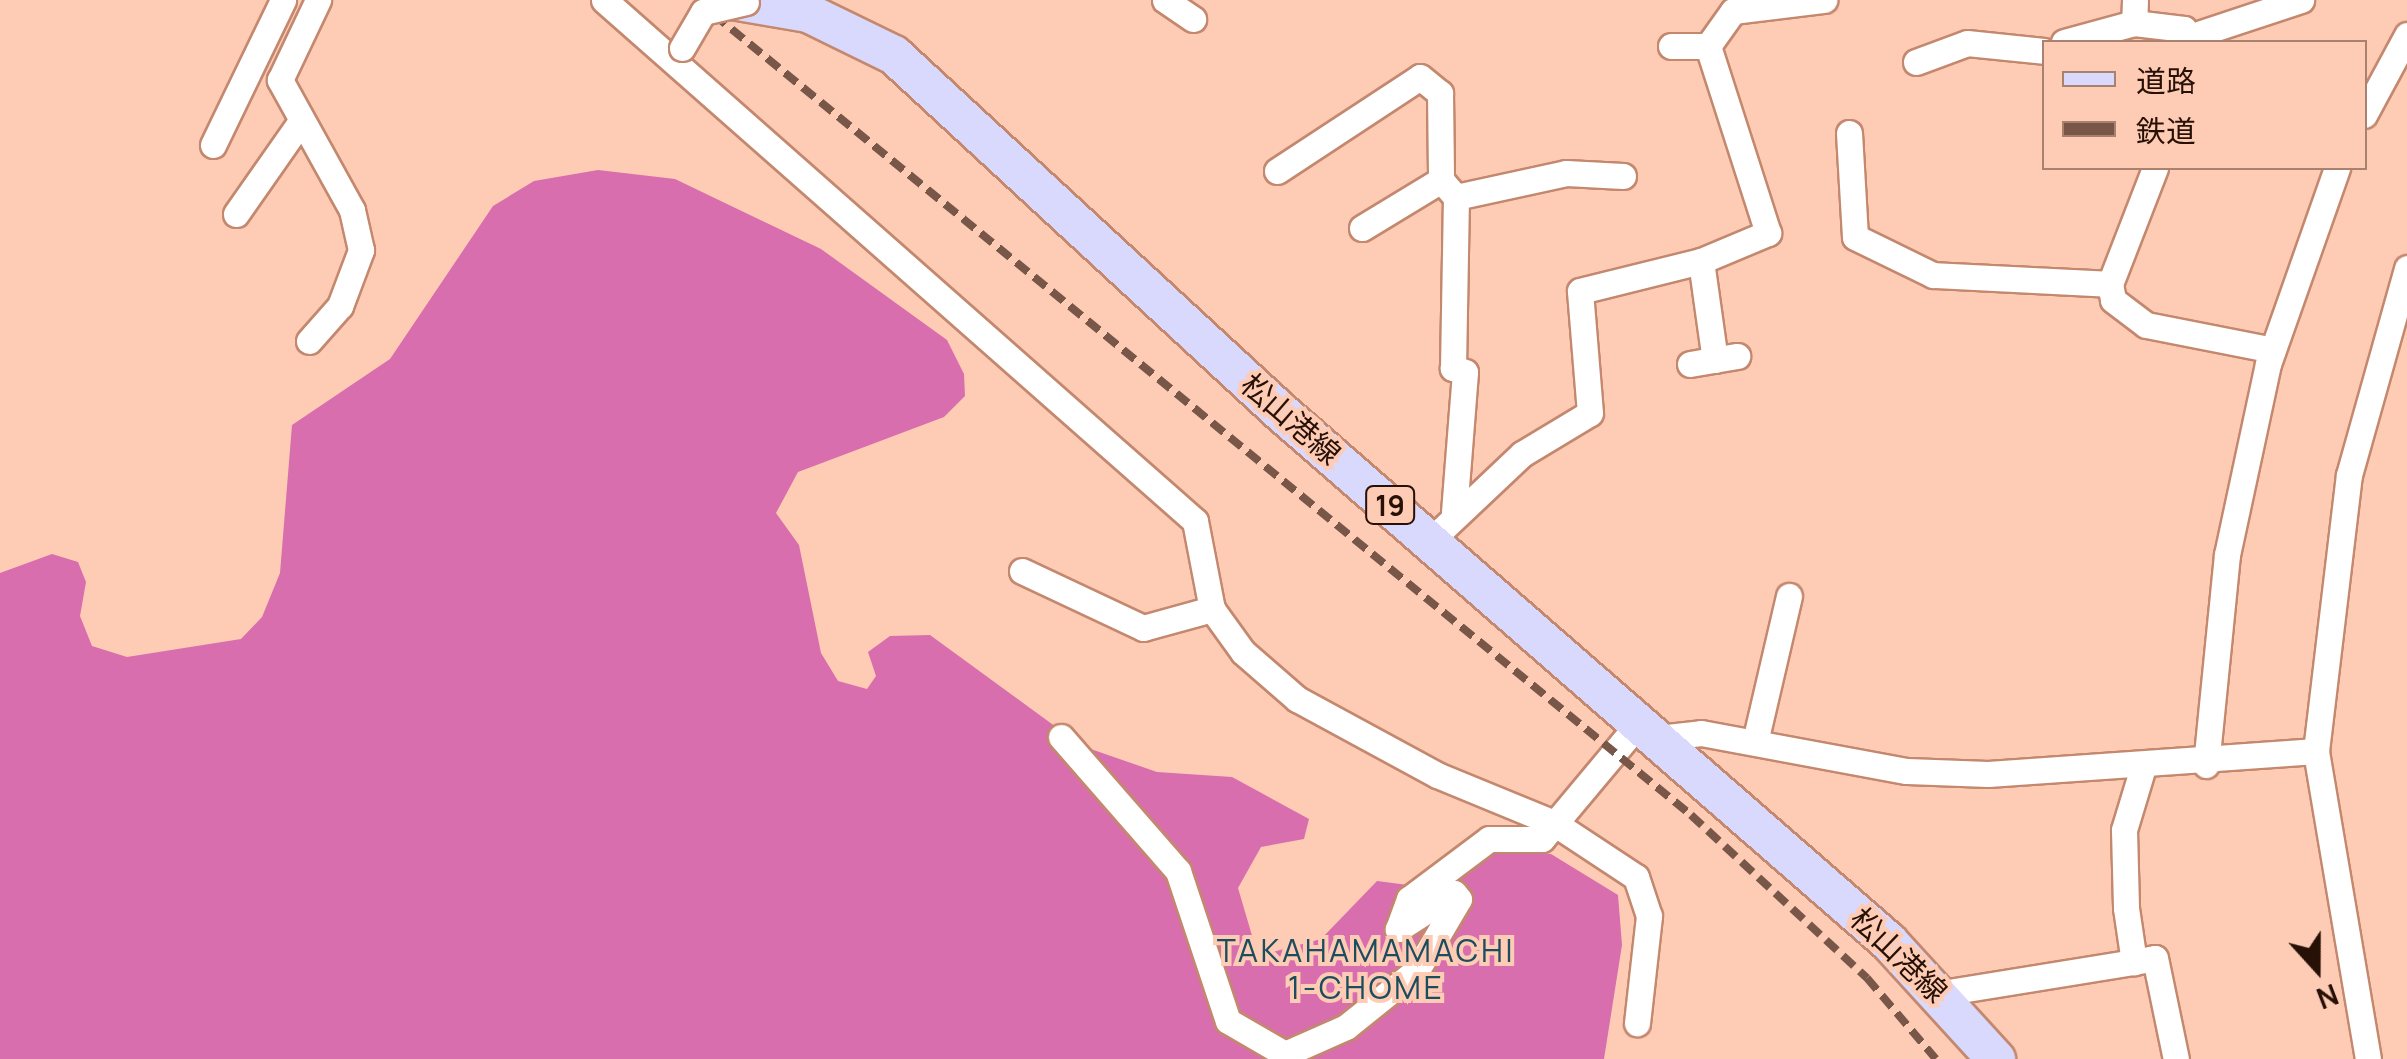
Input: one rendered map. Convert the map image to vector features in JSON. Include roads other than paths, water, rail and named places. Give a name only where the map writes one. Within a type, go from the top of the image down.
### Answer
[{"type":"main road","name":"松山港線","points":[[753,2],[852,30],[894,54],[1443,526],[1649,730],[1942,993],[1996,1059]]},
{"type":"street","points":[[213,145],[283,0]]},
{"type":"street","points":[[309,341],[340,306],[361,250],[352,210],[301,122],[280,65],[318,0]]},
{"type":"street","points":[[604,0],[682,54],[1195,520],[1212,609],[1243,652],[1311,708],[1437,776],[1554,823],[1613,859],[1645,894],[1636,1023]]},
{"type":"street","points":[[1165,0],[1193,19]]},
{"type":"street","points":[[1708,46],[1733,10],[1824,0]]},
{"type":"street","points":[[2069,40],[2134,11],[2192,39],[2301,0]]},
{"type":"street","points":[[682,54],[703,12],[753,2]]},
{"type":"street","points":[[2367,109],[2407,35]]},
{"type":"street","points":[[1916,62],[1967,43],[2042,51]]},
{"type":"street","points":[[1671,46],[1708,46]]},
{"type":"street","points":[[1443,526],[1590,413],[1580,291],[1702,261],[1768,232],[1708,46]]},
{"type":"street","points":[[1277,171],[1420,78],[1440,92],[1449,188],[1453,368],[1465,372],[1443,526]]},
{"type":"street","points":[[236,214],[301,122]]},
{"type":"street","points":[[1849,134],[1855,237],[1933,275],[2110,284]]},
{"type":"street","points":[[2154,170],[2110,284],[2119,308],[2146,325],[2273,350]]},
{"type":"street","points":[[2206,764],[2227,555],[2273,350],[2336,170]]},
{"type":"street","points":[[1362,228],[1449,188],[1566,173],[1623,176]]},
{"type":"street","points":[[1702,261],[1714,359]]},
{"type":"street","points":[[2368,1059],[2316,751],[2349,475],[2407,268]]},
{"type":"street","points":[[1022,571],[1143,628],[1212,609]]},
{"type":"street","points":[[1755,742],[1789,596]]},
{"type":"street","points":[[1061,737],[1178,872],[1228,1022],[1286,1054],[1346,1027],[1416,970],[1458,899],[1394,927],[1420,890],[1470,847],[1512,834],[1542,839],[1649,730],[1755,742],[1907,771],[2206,764],[2316,751]]},
{"type":"street","points":[[2134,962],[2124,830],[2143,766]]},
{"type":"street","points":[[1942,993],[2155,958],[2176,1059]]},
{"type":"railway","points":[[696,0],[1691,815],[1867,978],[1936,1059]]},
{"type":"district","name":"TAKAHAMAMACHI 1-CHOME","points":[[1366,970]]}]
